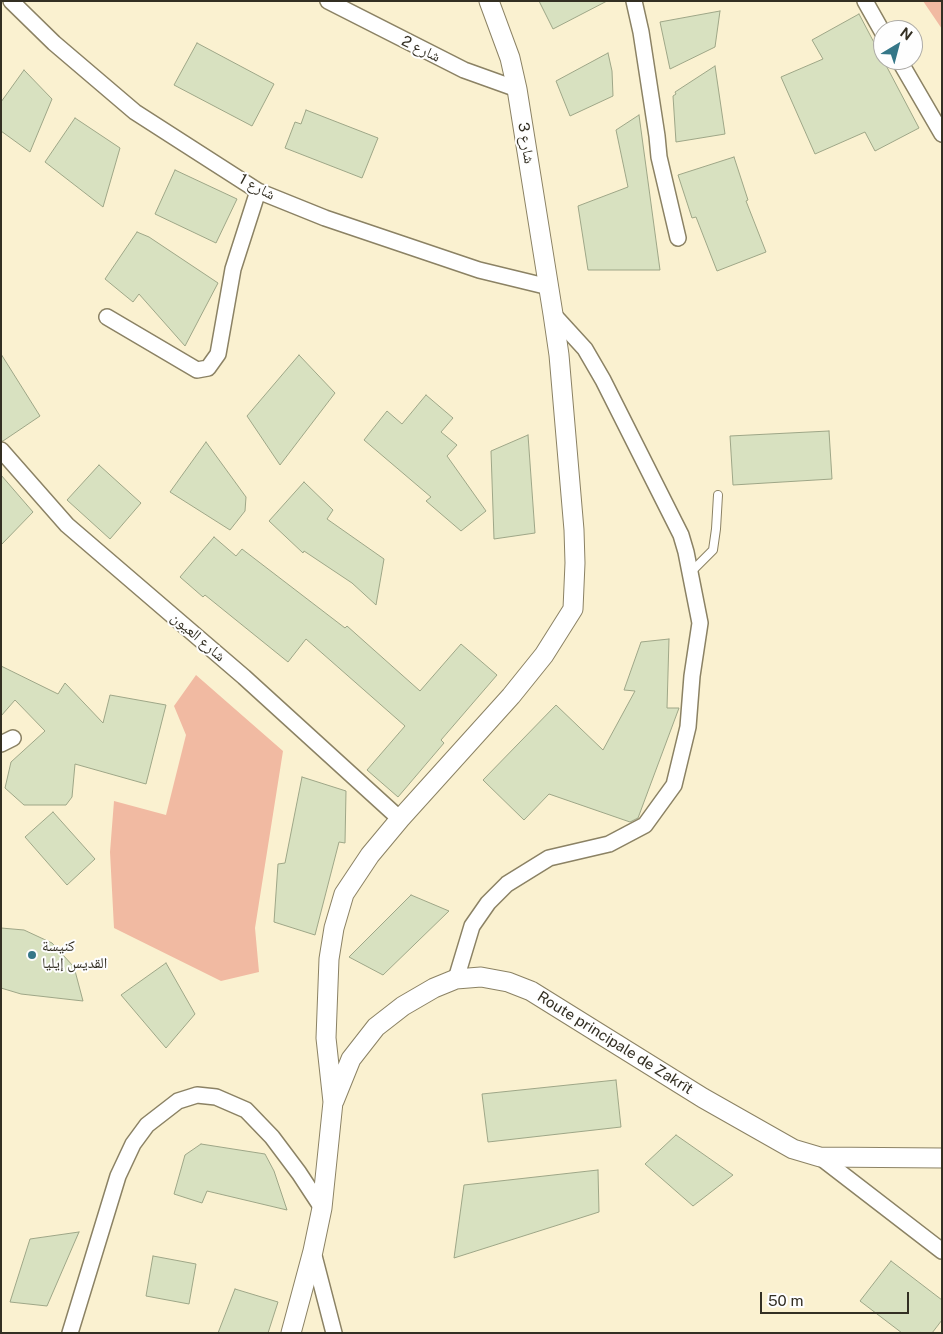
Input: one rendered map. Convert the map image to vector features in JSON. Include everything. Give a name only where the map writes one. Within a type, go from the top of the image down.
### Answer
[{"type":"street","name":"شارع 1","points":[[11,1],[54,43],[135,112],[258,191],[325,218],[479,270],[549,287]]},
{"type":"street","name":"شارع 2","points":[[328,1],[464,70],[517,89]]},
{"type":"street","name":"شارع 3","points":[[333,1102],[326,1038],[329,959],[334,928],[344,894],[370,855],[400,818],[511,696],[544,656],[573,609],[574,530],[559,355],[517,89],[510,58],[489,1]]},
{"type":"street","points":[[634,1],[641,32],[659,156],[678,238]]},
{"type":"street","points":[[865,1],[876,20]]},
{"type":"street","points":[[905,70],[942,134]]},
{"type":"street","points":[[107,317],[197,370],[208,368],[218,354],[233,269],[258,191]]},
{"type":"street","points":[[456,979],[472,926],[488,903],[507,884],[549,858],[609,844],[645,825],[674,785],[688,727],[692,676],[700,623],[681,535],[603,380],[585,349],[553,314]]},
{"type":"street","name":"شارع العيون","points":[[1,450],[67,525],[244,677],[400,818]]},
{"type":"street","name":"Route principale de Zakrît","points":[[333,1102],[351,1059],[376,1027],[403,1006],[434,988],[456,979],[481,977],[508,982],[531,991],[711,1103],[793,1149],[820,1157],[942,1158]]},
{"type":"street","points":[[70,1333],[118,1176],[133,1144],[147,1125],[160,1113],[178,1101],[197,1095],[216,1097],[246,1110],[272,1137],[322,1208]]},
{"type":"street","points":[[291,1333],[322,1208],[333,1102]]},
{"type":"street","points":[[820,1157],[942,1251]]},
{"type":"street","points":[[312,1251],[334,1333]]},
{"type":"lane","points":[[690,573],[713,550],[718,495]]},
{"type":"shaded area","points":[[923,1],[942,1],[942,29]]},
{"type":"shaded area","points":[[196,675],[283,751],[255,928],[259,972],[221,981],[114,928],[110,852],[114,801],[166,815],[186,735],[174,706]]},
{"type":"building","points":[[539,1],[607,1],[553,29]]},
{"type":"building","points":[[720,11],[715,47],[670,69],[660,22]]},
{"type":"building","points":[[859,14],[873,41],[873,70],[888,70],[919,128],[875,151],[865,132],[815,154],[781,77],[823,59],[812,40]]},
{"type":"building","points":[[197,43],[274,84],[252,126],[174,85]]},
{"type":"building","points":[[608,53],[612,71],[613,96],[570,116],[556,81]]},
{"type":"building","points":[[715,66],[725,134],[676,142],[673,96],[676,94],[675,92]]},
{"type":"building","points":[[24,70],[52,99],[30,152],[1,131],[1,102]]},
{"type":"building","points":[[306,110],[378,138],[362,178],[285,148],[295,122],[301,124]]},
{"type":"building","points":[[639,115],[660,270],[588,270],[578,206],[628,187],[616,130]]},
{"type":"building","points":[[75,118],[120,148],[103,207],[45,162]]},
{"type":"building","points":[[734,157],[748,200],[746,201],[766,252],[717,271],[696,217],[692,218],[678,175]]},
{"type":"building","points":[[175,170],[237,199],[216,243],[155,214]]},
{"type":"building","points":[[137,232],[149,237],[218,283],[185,346],[139,294],[133,302],[105,279]]},
{"type":"building","points":[[1,354],[40,416],[3,441],[1,441]]},
{"type":"building","points":[[299,355],[335,393],[280,465],[247,416]]},
{"type":"building","points":[[426,395],[453,418],[441,432],[457,445],[447,456],[486,511],[461,531],[426,501],[431,497],[364,440],[387,411],[402,424]]},
{"type":"building","points":[[829,431],[832,479],[733,485],[730,436]]},
{"type":"building","points":[[528,435],[535,533],[494,539],[491,451]]},
{"type":"building","points":[[206,442],[246,497],[245,511],[230,530],[170,492]]},
{"type":"building","points":[[99,465],[141,503],[110,539],[67,500]]},
{"type":"building","points":[[1,475],[33,512],[1,545]]},
{"type":"building","points":[[304,482],[333,510],[327,519],[384,559],[376,605],[352,583],[304,551],[303,553],[269,521]]},
{"type":"building","points":[[214,537],[236,556],[242,549],[345,628],[347,626],[420,691],[461,644],[497,675],[441,740],[444,743],[398,797],[367,770],[405,726],[306,639],[288,662],[180,577]]},
{"type":"building","points":[[669,639],[667,708],[679,708],[638,818],[630,822],[549,794],[524,820],[483,780],[556,705],[603,750],[635,691],[624,690],[641,642]]},
{"type":"building","points":[[1,666],[58,694],[65,683],[103,723],[110,695],[166,705],[146,784],[75,764],[72,797],[66,805],[24,805],[5,788],[11,762],[45,731],[15,700],[1,716]]},
{"type":"building","points":[[302,777],[346,791],[345,843],[339,842],[315,935],[274,922],[278,864],[285,863]]},
{"type":"building","points":[[53,812],[95,859],[67,885],[25,837]]},
{"type":"building","points":[[411,895],[449,911],[383,975],[349,957]]},
{"type":"building","name":"كنيسة القديس إيليا","points":[[1,928],[24,930],[52,943],[74,967],[83,1001],[21,994],[1,988]]},
{"type":"building","points":[[166,963],[195,1014],[166,1048],[121,995]]},
{"type":"building","points":[[616,1080],[621,1127],[488,1142],[482,1094]]},
{"type":"building","points":[[676,1135],[733,1175],[693,1206],[645,1164]]},
{"type":"building","points":[[201,1144],[265,1154],[274,1171],[287,1210],[207,1191],[202,1203],[174,1194],[185,1155]]},
{"type":"building","points":[[598,1170],[599,1212],[454,1258],[464,1185]]},
{"type":"building","points":[[79,1232],[47,1306],[10,1302],[30,1239]]},
{"type":"building","points":[[153,1256],[196,1264],[189,1304],[146,1296]]},
{"type":"building","points":[[891,1261],[942,1300],[942,1320],[932,1333],[902,1333],[860,1301]]},
{"type":"building","points":[[235,1289],[278,1302],[268,1333],[218,1333]]},
{"type":"place","name":"كنيسة القديس إيليا","points":[[32,955]]}]
